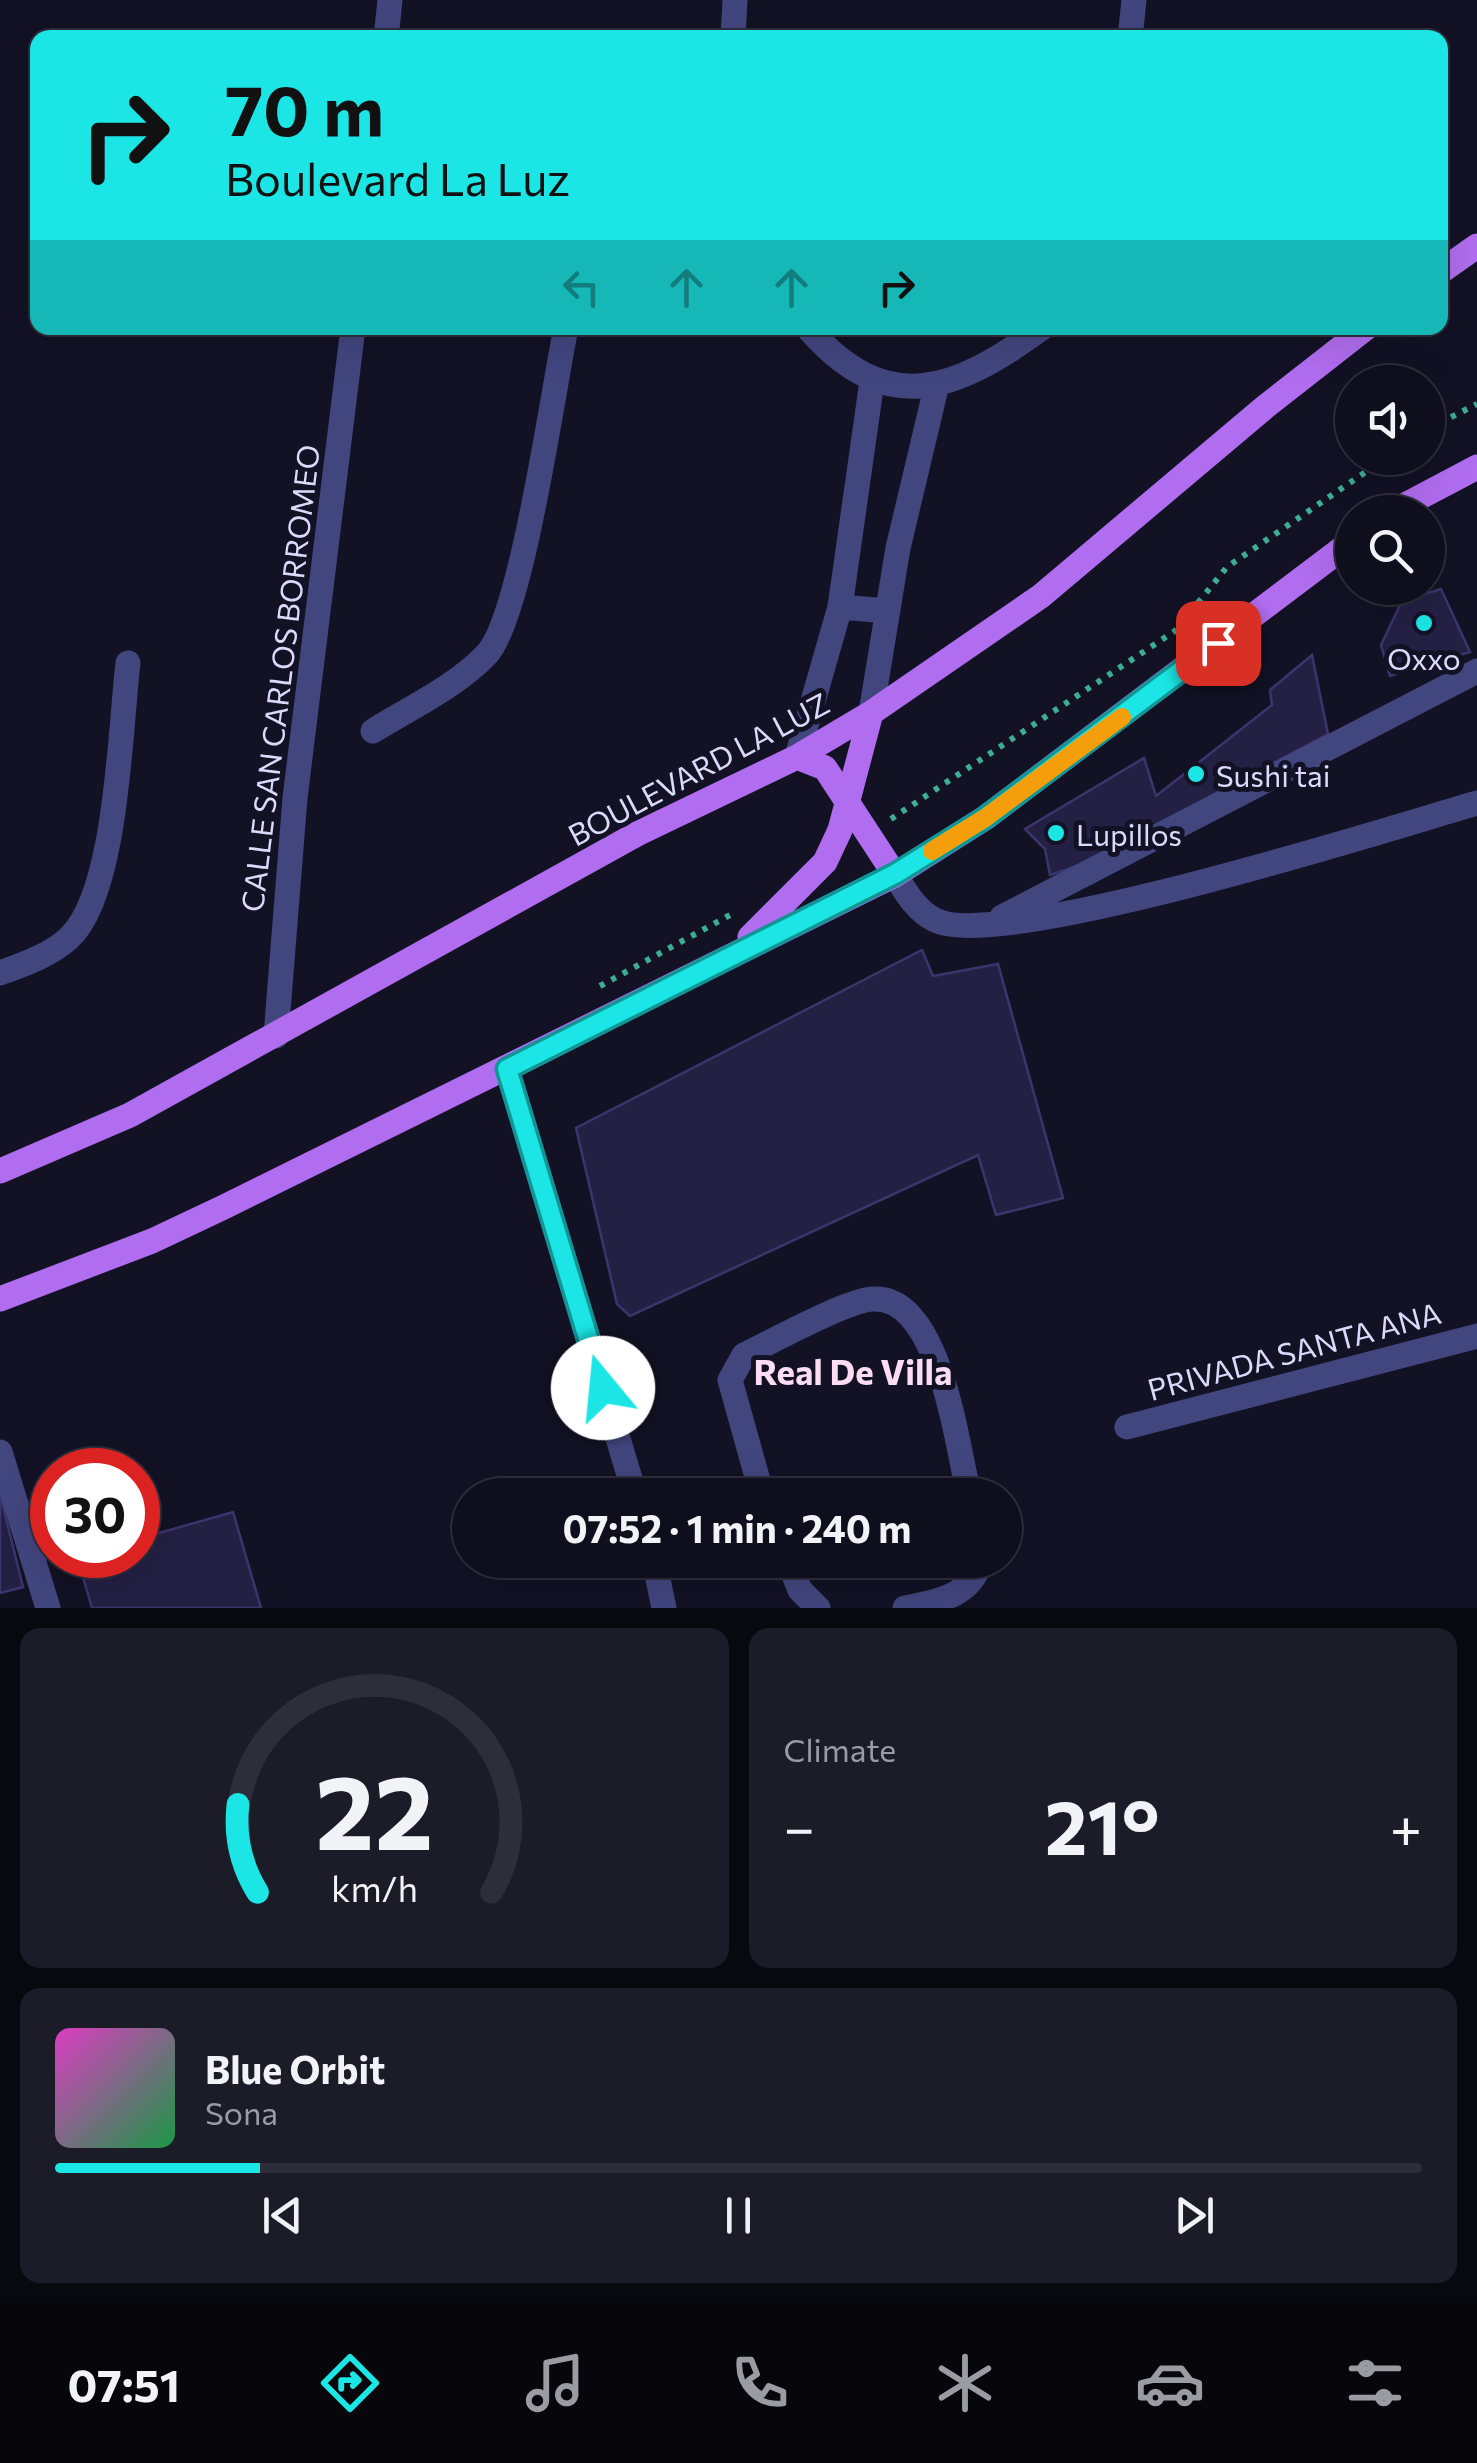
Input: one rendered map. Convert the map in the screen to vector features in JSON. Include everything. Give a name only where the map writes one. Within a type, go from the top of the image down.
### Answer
[{"type":"main road","points":[[1448,266],[1477,246]]},
{"type":"main road","name":"BOULEVARD LA LUZ","points":[[0,1171],[130,1114],[637,834],[797,757],[870,713],[1042,596],[1265,407],[1357,335]]},
{"type":"main road","points":[[1425,495],[1477,468]]},
{"type":"main road","points":[[0,1299],[152,1241],[507,1069],[895,874],[985,818],[1335,554]]},
{"type":"main road","points":[[728,958],[826,862],[840,830],[870,713]]},
{"type":"main road","points":[[797,757],[825,768],[895,874]]},
{"type":"street","points":[[387,30],[390,0]]},
{"type":"street","points":[[733,30],[735,0]]},
{"type":"street","points":[[1131,30],[1134,0]]},
{"type":"street","name":"CALLE SAN CARLOS BORROMEO","points":[[276,1036],[294,816],[352,335]]},
{"type":"street","points":[[373,731],[471,668],[497,640],[514,589],[565,335]]},
{"type":"street","points":[[814,335],[832,356],[872,381],[906,388],[936,384],[1007,353],[1032,335]]},
{"type":"street","points":[[797,757],[840,607],[872,381]]},
{"type":"street","points":[[870,713],[936,384]]},
{"type":"street","points":[[840,607],[888,611]]},
{"type":"street","points":[[0,973],[68,940],[90,910],[106,855],[128,663]]},
{"type":"street","points":[[984,926],[1477,672]]},
{"type":"street","points":[[895,874],[910,900],[934,920],[984,926],[1063,916],[1477,803]]},
{"type":"street","points":[[507,1069],[630,1478]]},
{"type":"street","points":[[757,1478],[730,1380],[738,1361],[868,1298],[881,1299],[911,1313],[924,1332],[935,1356],[964,1478]]},
{"type":"street","name":"PRIVADA SANTA ANA","points":[[1127,1428],[1477,1336]]},
{"type":"street","points":[[0,1452],[48,1608]]},
{"type":"street","points":[[658,1578],[664,1608]]},
{"type":"street","points":[[795,1578],[800,1590],[818,1608]]},
{"type":"street","points":[[905,1608],[956,1594],[972,1578]]},
{"type":"path","points":[[1445,420],[1477,404]]},
{"type":"path","points":[[870,833],[1175,631],[1227,567],[1361,475]]},
{"type":"path","points":[[594,990],[743,908]]},
{"type":"building","name":"Oxxo","points":[[1445,598],[1470,652],[1390,676],[1381,645],[1400,605],[1445,605]]},
{"type":"building","points":[[1312,655],[1328,734],[1083,864],[1050,875],[1045,849],[1025,829],[1144,758],[1156,796],[1272,705],[1270,690]]},
{"type":"building","points":[[922,950],[933,976],[998,964],[1063,1198],[996,1215],[978,1155],[630,1316],[617,1304],[576,1128]]},
{"type":"building","points":[[0,1494],[23,1587],[0,1593]]},
{"type":"building","points":[[233,1512],[261,1608],[92,1608],[83,1578],[160,1578],[160,1533]]},
{"type":"slow traffic","points":[[932,851],[985,818],[1122,717]]},
{"type":"place","name":"Oxxo","points":[[1424,623]]},
{"type":"place","name":"Sushi tai","points":[[1196,774]]},
{"type":"place","name":"Lupillos","points":[[1056,833]]},
{"type":"district","name":"Real De Villa","points":[[853,1370]]},
{"type":"route","points":[[603,1388],[507,1069],[895,874],[985,818],[1218,643]]}]
